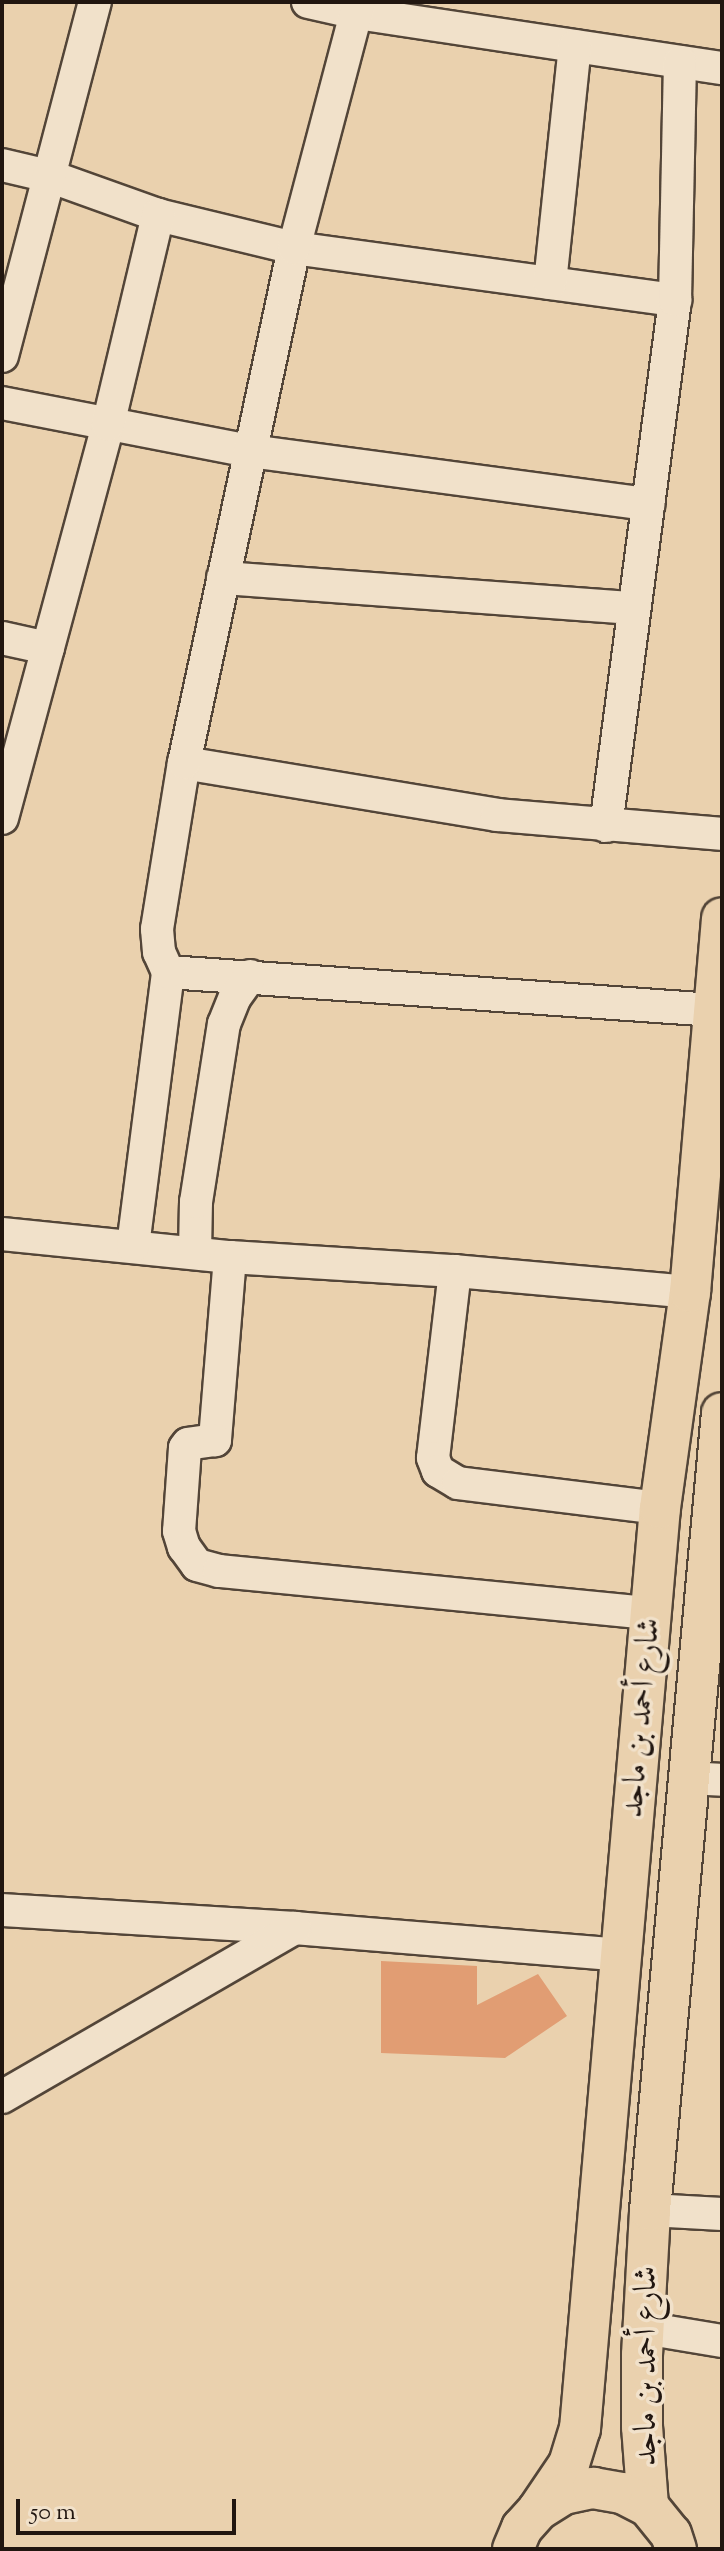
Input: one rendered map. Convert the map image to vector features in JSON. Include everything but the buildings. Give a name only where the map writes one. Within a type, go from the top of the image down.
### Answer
[{"type":"main road","name":"شارع أحمد بن ماجد","points":[[513,2549],[522,2528],[569,2464],[580,2429],[660,1508],[690,1292],[722,918]]},
{"type":"main road","name":"شارع أحمد بن ماجد","points":[[673,2535],[642,2427],[644,2328],[650,2210],[705,1779],[722,1413]]},
{"type":"main road","points":[[538,2510],[564,2494],[593,2488],[622,2493],[673,2535]]},
{"type":"street","points":[[2,356],[95,2]]},
{"type":"street","points":[[308,2],[358,7],[575,46],[722,68]]},
{"type":"street","points":[[133,1246],[168,972],[159,952],[157,929],[184,763],[294,248],[358,7]]},
{"type":"street","points":[[550,283],[575,46]]},
{"type":"street","points":[[606,826],[675,300],[680,62]]},
{"type":"street","points":[[2,165],[49,176],[158,215],[294,248],[675,300]]},
{"type":"street","points":[[2,818],[10,751],[48,648],[108,425],[158,215]]},
{"type":"street","points":[[2,403],[250,451],[648,504]]},
{"type":"street","points":[[223,578],[634,608]]},
{"type":"street","points":[[2,638],[48,648]]},
{"type":"street","points":[[184,763],[497,815],[722,834]]},
{"type":"street","points":[[168,972],[714,1010]]},
{"type":"street","points":[[195,1253],[196,1202],[224,1024],[235,997],[250,976]]},
{"type":"street","points":[[2,1234],[230,1257],[455,1271],[690,1292]]},
{"type":"street","points":[[230,1257],[215,1440],[188,1444],[185,1448],[179,1531],[184,1547],[197,1565],[219,1571],[651,1613]]},
{"type":"street","points":[[455,1271],[433,1458],[438,1471],[458,1483],[660,1508]]},
{"type":"street","points":[[2,1910],[295,1928],[621,1955]]},
{"type":"street","points":[[2,2097],[295,1928]]},
{"type":"street","points":[[650,2210],[722,2214]]},
{"type":"street","points":[[644,2328],[722,2341]]}]
